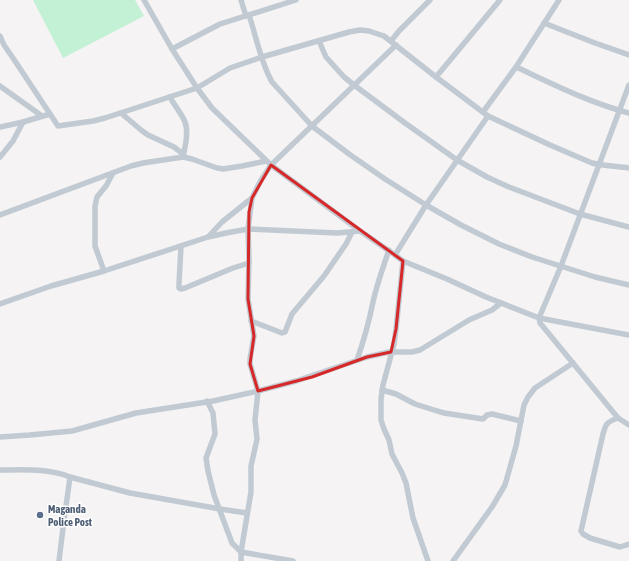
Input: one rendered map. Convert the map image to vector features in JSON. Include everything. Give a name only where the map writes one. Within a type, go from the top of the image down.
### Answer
[{"type":"street","points":[[145,0],[172,50],[212,108],[269,163],[403,261],[539,318],[629,335]]},
{"type":"street","points":[[241,0],[272,82],[312,126],[349,154],[426,205],[461,225],[500,244],[532,258],[629,285]]},
{"type":"street","points":[[172,50],[220,24],[296,0]]},
{"type":"street","points":[[241,561],[250,492],[251,466],[257,439],[255,420],[258,391],[250,364],[254,330],[251,321],[248,299],[248,229],[252,198],[269,163],[312,126],[354,85],[394,43],[399,31],[430,0]]},
{"type":"street","points":[[436,77],[500,0]]},
{"type":"street","points":[[483,112],[516,67],[559,0]]},
{"type":"street","points":[[544,23],[629,55]]},
{"type":"street","points":[[0,36],[4,45],[58,126],[93,121],[121,113],[197,88],[230,68],[262,57],[360,30],[369,30],[384,36],[394,43],[488,116],[592,163],[629,168]]},
{"type":"street","points":[[319,41],[326,57],[354,85],[404,123],[458,160],[487,177],[509,187],[580,214],[629,227]]},
{"type":"street","points":[[516,67],[567,91],[619,111],[629,113]]},
{"type":"street","points":[[629,85],[539,318],[540,323],[618,418],[629,425]]},
{"type":"street","points":[[0,86],[42,116]]},
{"type":"street","points":[[170,97],[185,121],[187,130],[183,156]]},
{"type":"street","points":[[121,113],[140,130],[174,147],[183,156],[218,168],[223,169],[269,163]]},
{"type":"street","points":[[0,127],[50,114]]},
{"type":"street","points":[[395,254],[426,205],[488,116]]},
{"type":"street","points":[[0,157],[12,141],[23,122]]},
{"type":"street","points":[[0,215],[130,166],[183,156]]},
{"type":"street","points":[[104,271],[95,246],[95,206],[98,197],[113,173]]},
{"type":"street","points":[[208,237],[222,222],[252,198]]},
{"type":"street","points":[[0,304],[208,237],[248,229],[337,233],[360,231]]},
{"type":"street","points":[[251,321],[282,333],[285,332],[292,314],[324,276],[342,251],[352,232]]},
{"type":"street","points":[[181,246],[179,284],[179,288],[181,289],[233,268],[249,264]]},
{"type":"street","points":[[357,360],[366,336],[381,275],[389,250]]},
{"type":"street","points":[[403,261],[396,329],[392,352],[382,390],[381,420],[389,440],[392,454],[406,483],[413,518],[428,561]]},
{"type":"street","points":[[0,437],[72,431],[136,414],[258,391],[312,377],[357,360],[389,352],[412,352],[423,349],[469,320],[492,310],[501,303]]},
{"type":"street","points":[[453,561],[500,496],[505,485],[516,446],[524,405],[528,396],[535,388],[573,363]]},
{"type":"street","points":[[382,390],[396,394],[415,404],[444,413],[483,419],[487,415],[492,414],[521,421]]},
{"type":"street","points":[[207,401],[213,414],[215,434],[206,458],[208,471],[214,495],[232,543],[241,552],[293,561]]},
{"type":"street","points":[[618,418],[605,424],[581,532],[590,538],[620,547],[629,544]]},
{"type":"street","points":[[0,470],[47,471],[61,473],[70,477],[130,493],[247,513]]},
{"type":"street","points":[[59,561],[70,477]]},
{"type":"highlighted area","points":[[271,165],[403,261],[396,329],[391,352],[367,357],[312,377],[258,391],[250,364],[254,336],[248,299],[249,212],[252,198]]},
{"type":"green space","points":[[33,0],[135,0],[144,16],[63,58]]},
{"type":"place","name":"Maganda Police Post","points":[[40,515]]}]
